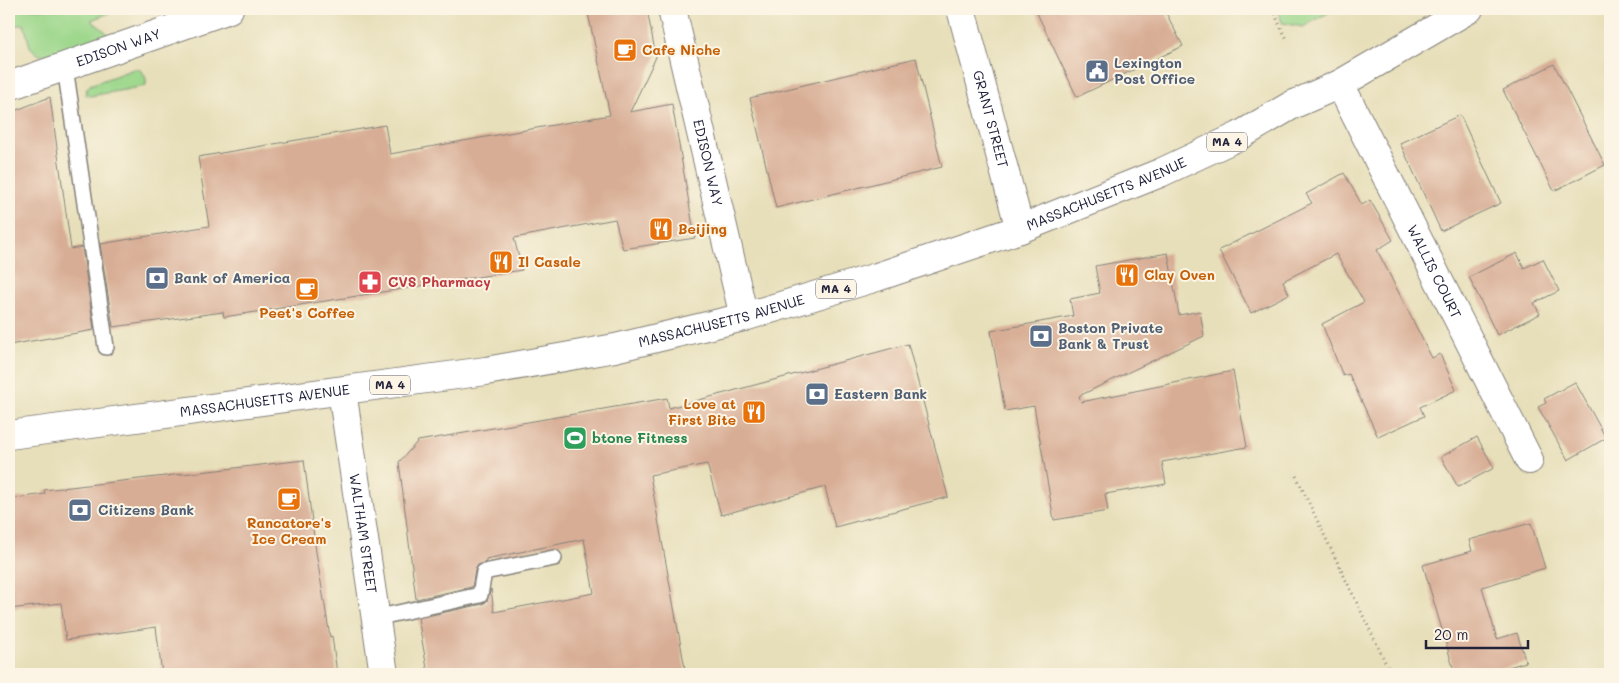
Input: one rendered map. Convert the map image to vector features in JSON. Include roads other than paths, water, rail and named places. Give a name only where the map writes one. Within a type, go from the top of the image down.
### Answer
[{"type":"main road","name":"EDISON WAY","points":[[9,86],[229,9]]},
{"type":"main road","name":"EDISON WAY","points":[[672,9],[744,316]]},
{"type":"main road","name":"GRANT STREET","points":[[961,9],[1020,229]]},
{"type":"main road","name":"MASSACHUSETTS AVENUE","points":[[9,435],[486,371],[615,348],[744,316],[877,277],[1020,229],[1160,174],[1239,136],[1292,105],[1340,84],[1469,9]]},
{"type":"main road","name":"WALLIS COURT","points":[[1340,84],[1529,460]]},
{"type":"main road","name":"WALTHAM STREET","points":[[342,391],[384,674]]},
{"type":"lane","points":[[65,66],[106,347]]},
{"type":"lane","points":[[375,618],[480,595],[484,572],[554,558]]},
{"type":"place","name":"Cafe Niche","points":[[625,50]]},
{"type":"place","name":"Lexington Post Office","points":[[1097,71]]},
{"type":"place","name":"Beijing","points":[[661,229]]},
{"type":"place","name":"Il Casale","points":[[501,262]]},
{"type":"place","name":"Clay Oven","points":[[1127,275]]},
{"type":"place","name":"Bank of America","points":[[157,278]]},
{"type":"place","name":"CVS Pharmacy","points":[[370,282]]},
{"type":"place","name":"Peet's Coffee","points":[[307,289]]},
{"type":"place","name":"Boston Private Bank & Trust","points":[[1041,336]]},
{"type":"place","name":"Eastern Bank","points":[[817,394]]},
{"type":"place","name":"Love at First Bite","points":[[754,412]]},
{"type":"place","name":"btone Fitness","points":[[575,438]]},
{"type":"place","name":"Rancatore's Ice Cream","points":[[289,499]]},
{"type":"place","name":"Citizens Bank","points":[[80,510]]}]
